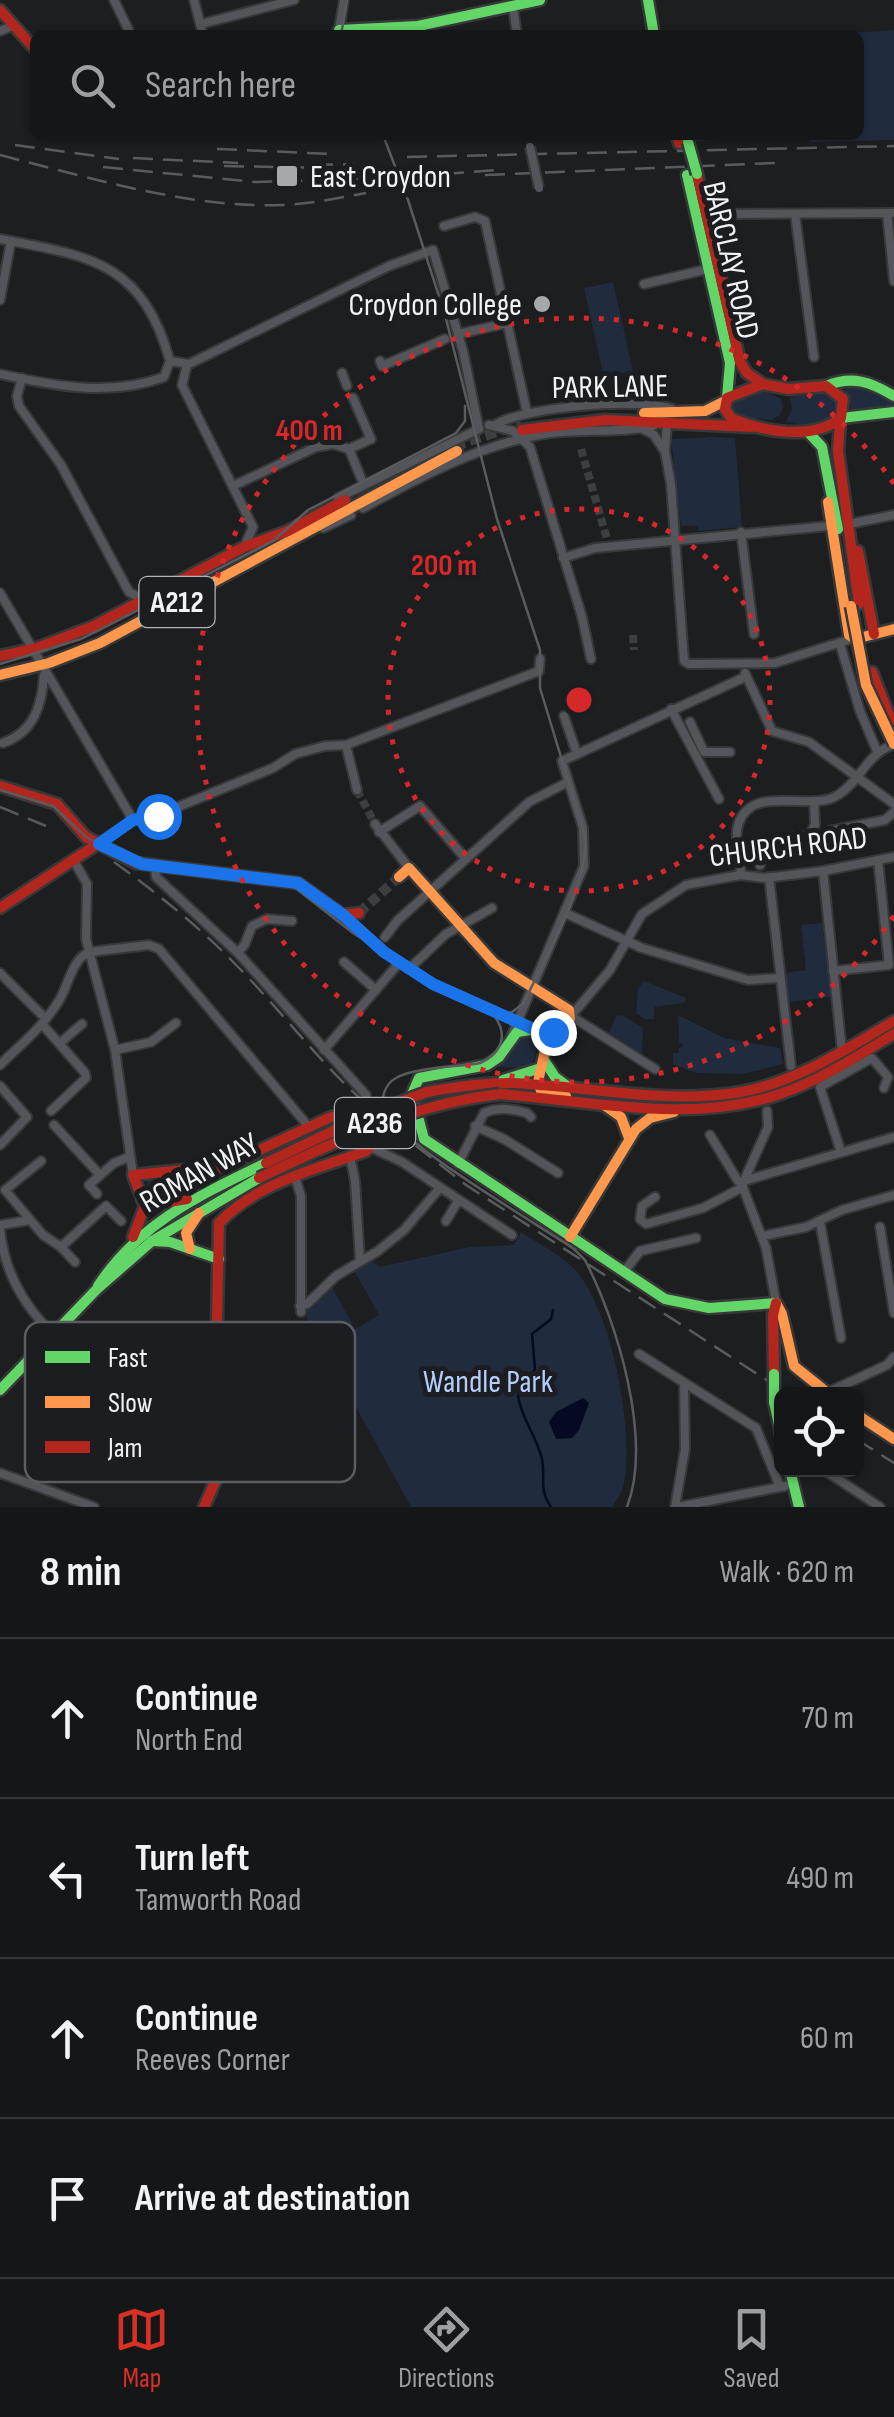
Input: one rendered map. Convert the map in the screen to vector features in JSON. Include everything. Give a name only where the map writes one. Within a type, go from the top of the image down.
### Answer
[{"type":"main road","points":[[408,30],[540,0]]},
{"type":"main road","points":[[640,0],[645,30]]},
{"type":"main road","points":[[648,0],[653,30]]},
{"type":"main road","points":[[0,10],[30,42]]},
{"type":"main road","name":"BARCLAY ROAD","points":[[683,140],[730,362],[726,399]]},
{"type":"main road","name":"BARCLAY ROAD","points":[[692,174],[708,219],[742,366],[763,384]]},
{"type":"main road","points":[[763,384],[788,389],[860,379],[892,392]]},
{"type":"main road","name":"PARK LANE","points":[[523,426],[577,415],[705,411],[746,388],[763,384]]},
{"type":"main road","points":[[826,386],[843,398],[837,444],[861,689],[867,711],[894,759]]},
{"type":"main road","points":[[726,399],[731,418],[754,426]]},
{"type":"main road","points":[[808,432],[825,430],[840,420],[894,412]]},
{"type":"main road","points":[[523,426],[592,420],[652,420],[667,424]]},
{"type":"main road","name":"PARK LANE","points":[[667,424],[808,432]]},
{"type":"main road","points":[[808,432],[822,448],[872,672],[894,728]]},
{"type":"main road","name":"A212","points":[[0,656],[33,650],[94,626],[244,547],[308,525],[455,448]]},
{"type":"main road","points":[[827,481],[846,642],[894,629]]},
{"type":"main road","points":[[841,486],[854,523],[874,634]]},
{"type":"main road","name":"A212","points":[[0,675],[42,668],[100,643],[269,554],[308,525]]},
{"type":"main road","points":[[861,664],[874,706],[894,744]]},
{"type":"main road","points":[[872,672],[894,711]]},
{"type":"main road","points":[[0,786],[57,804],[86,836],[136,863],[298,883],[343,915],[359,912]]},
{"type":"main road","points":[[0,908],[99,844]]},
{"type":"main road","points":[[399,877],[409,868],[496,965],[567,1008],[572,1016],[560,1026],[543,1058],[538,1082],[541,1091],[596,1103],[621,1118],[630,1138]]},
{"type":"main road","name":"A236","points":[[776,1089],[894,1021]]},
{"type":"main road","points":[[560,1026],[517,1032],[502,1054],[490,1063],[423,1076],[412,1088],[423,1137],[458,1164],[665,1298],[694,1306],[776,1303]]},
{"type":"main road","points":[[536,1029],[543,1058],[566,1084]]},
{"type":"main road","name":"A236","points":[[776,1089],[824,1074],[894,1034]]},
{"type":"main road","points":[[495,1086],[543,1058]]},
{"type":"main road","name":"ROMAN WAY","points":[[96,1290],[109,1266],[133,1238],[196,1196],[424,1104],[495,1086],[538,1082],[643,1094],[713,1096],[776,1089]]},
{"type":"main road","name":"ROMAN WAY","points":[[495,1086],[596,1103],[690,1109],[732,1106],[776,1089]]},
{"type":"main road","points":[[630,1138],[636,1107],[643,1094]]},
{"type":"main road","points":[[570,1237],[630,1138],[650,1118],[690,1109]]},
{"type":"main road","points":[[133,1238],[146,1212],[145,1198],[133,1175],[225,1166],[333,1116],[346,1116]]},
{"type":"main road","points":[[217,1322],[217,1226],[222,1218],[296,1178],[350,1156],[370,1142]]},
{"type":"main road","name":"ROMAN WAY","points":[[96,1290],[152,1241],[255,1174]]},
{"type":"main road","points":[[145,1198],[167,1204],[196,1196]]},
{"type":"main road","points":[[190,1249],[187,1228],[204,1209]]},
{"type":"main road","points":[[152,1241],[170,1240],[198,1256],[218,1259]]},
{"type":"main road","name":"A236","points":[[65,1322],[96,1290]]},
{"type":"main road","points":[[774,1387],[776,1303]]},
{"type":"main road","points":[[776,1303],[794,1366],[820,1387]]},
{"type":"main road","name":"A236","points":[[0,1390],[25,1364]]},
{"type":"main road","points":[[864,1419],[893,1436]]},
{"type":"main road","points":[[792,1477],[799,1507]]},
{"type":"main road","points":[[204,1507],[215,1482]]},
{"type":"street","points":[[114,0],[129,30]]},
{"type":"street","points":[[194,0],[202,30]]},
{"type":"street","points":[[200,24],[294,0]]},
{"type":"street","points":[[339,30],[344,0]]},
{"type":"street","points":[[513,7],[516,30]]},
{"type":"street","points":[[0,31],[15,25]]},
{"type":"street","points":[[529,140],[539,188]]},
{"type":"street","points":[[708,268],[712,264],[708,219],[891,213],[894,281]]},
{"type":"street","points":[[795,214],[814,357]]},
{"type":"street","points":[[444,226],[479,217],[484,221],[523,426],[582,617],[591,659]]},
{"type":"street","points":[[0,239],[79,254],[106,267],[136,290],[168,368]]},
{"type":"street","points":[[0,300],[11,241]]},
{"type":"street","points":[[0,374],[91,389],[129,386],[168,368],[184,373],[389,266],[433,250],[475,402],[486,427],[488,448]]},
{"type":"street","points":[[644,284],[708,268],[715,270],[722,280]]},
{"type":"street","points":[[458,334],[503,324]]},
{"type":"street","points":[[380,361],[382,366],[445,339]]},
{"type":"street","points":[[168,368],[184,373],[253,529],[244,547]]},
{"type":"street","points":[[342,374],[347,386]]},
{"type":"street","points":[[22,378],[18,406],[61,465],[128,591],[136,598],[145,598]]},
{"type":"street","points":[[233,486],[316,447],[333,444],[349,449],[371,439],[353,398]]},
{"type":"street","points":[[667,424],[665,452],[683,658],[689,664],[775,663],[846,642],[856,696],[877,751]]},
{"type":"street","name":"PARK LANE","points":[[486,427],[568,431],[667,424]]},
{"type":"street","name":"PARK LANE","points":[[486,427],[523,426]]},
{"type":"street","name":"PARK LANE","points":[[308,525],[326,528],[488,448],[523,426]]},
{"type":"street","points":[[308,525],[316,510],[486,427]]},
{"type":"street","points":[[643,428],[654,434],[665,452]]},
{"type":"street","points":[[349,449],[361,478]]},
{"type":"street","points":[[854,523],[894,515]]},
{"type":"street","points":[[562,555],[741,532],[830,526]]},
{"type":"street","points":[[741,532],[754,634]]},
{"type":"street","points":[[0,593],[133,820]]},
{"type":"street","points":[[0,656],[18,646],[18,628]]},
{"type":"street","points":[[99,844],[133,820],[158,816],[273,768],[294,754],[324,746],[346,747],[539,671],[540,659]]},
{"type":"street","points":[[748,664],[745,677],[772,730],[806,740],[894,804]]},
{"type":"street","points":[[3,743],[26,729],[36,717],[42,668]]},
{"type":"street","points":[[510,1038],[579,883],[585,856],[583,828],[562,760],[745,677]]},
{"type":"street","points":[[671,709],[719,799]]},
{"type":"street","points":[[564,716],[578,754]]},
{"type":"street","points":[[682,732],[691,725],[704,752]]},
{"type":"street","points":[[740,875],[736,834],[744,815],[768,802],[838,796],[877,751],[894,744]]},
{"type":"street","points":[[346,747],[357,790]]},
{"type":"street","points":[[695,757],[704,752],[730,752]]},
{"type":"street","points":[[251,765],[256,775]]},
{"type":"street","points":[[385,937],[529,802],[568,782]]},
{"type":"street","points":[[760,865],[758,848],[787,838],[809,836],[815,825],[814,801]]},
{"type":"street","points":[[409,868],[377,828],[420,806],[465,858]]},
{"type":"street","points":[[829,831],[847,832],[885,820],[894,812]]},
{"type":"street","name":"CHURCH ROAD","points":[[572,1016],[603,980],[642,914],[686,885],[740,875],[768,878],[823,871],[894,857]]},
{"type":"street","points":[[833,971],[890,964],[878,860]]},
{"type":"street","points":[[74,861],[86,884],[86,936],[116,1050],[133,1175]]},
{"type":"street","points":[[155,866],[156,877],[238,952],[324,1050],[365,1090]]},
{"type":"street","points":[[823,871],[842,1051]]},
{"type":"street","points":[[768,878],[791,1066]]},
{"type":"street","points":[[409,970],[458,925],[492,908]]},
{"type":"street","points":[[359,912],[364,932]]},
{"type":"street","points":[[565,913],[626,940],[748,980],[779,978]]},
{"type":"street","points":[[343,915],[409,970],[536,1029]]},
{"type":"street","points":[[238,952],[252,926],[266,918],[292,921]]},
{"type":"street","points":[[0,1065],[58,1002],[78,959],[89,952],[149,944],[159,949],[309,1126]]},
{"type":"street","points":[[344,962],[376,990]]},
{"type":"street","points":[[324,1050],[399,963]]},
{"type":"street","points":[[0,973],[86,1073],[86,1078],[51,1110]]},
{"type":"street","points":[[572,1016],[655,1069]]},
{"type":"street","points":[[116,1050],[151,1042],[176,1023]]},
{"type":"street","points":[[60,1043],[82,1024]]},
{"type":"street","points":[[841,1152],[820,1087],[872,1058],[888,1077],[884,1088]]},
{"type":"street","points":[[0,1086],[26,1114],[25,1122],[0,1145]]},
{"type":"street","points":[[458,1164],[474,1126],[487,1111],[524,1112],[531,1117]]},
{"type":"street","points":[[767,1111],[768,1127],[744,1183],[762,1236],[776,1303]]},
{"type":"street","points":[[54,1125],[100,1175]]},
{"type":"street","points":[[474,1126],[504,1139],[558,1173]]},
{"type":"street","points":[[710,1136],[738,1182],[744,1183]]},
{"type":"street","points":[[655,1197],[642,1206],[640,1219],[646,1224],[703,1208],[744,1183],[894,1138]]},
{"type":"street","points":[[370,1142],[512,1235]]},
{"type":"street","points":[[350,1156],[360,1262]]},
{"type":"street","points":[[97,1194],[89,1185],[120,1159],[129,1157]]},
{"type":"street","points":[[41,1161],[6,1190],[43,1235],[75,1262]]},
{"type":"street","points":[[296,1178],[301,1196],[300,1309],[336,1276],[404,1230],[439,1189]]},
{"type":"street","points":[[762,1236],[820,1222],[842,1210],[894,1194]]},
{"type":"street","points":[[446,1221],[458,1201]]},
{"type":"street","points":[[61,1247],[106,1206],[121,1221]]},
{"type":"street","points":[[30,1220],[0,1227],[2,1258],[27,1309],[41,1322]]},
{"type":"street","points":[[820,1222],[841,1338]]},
{"type":"street","points":[[880,1227],[894,1313]]},
{"type":"street","points":[[624,1272],[640,1251],[696,1238]]},
{"type":"street","points":[[640,1354],[756,1428],[780,1487]]},
{"type":"street","points":[[842,1387],[887,1365],[894,1357]]},
{"type":"street","points":[[684,1382],[684,1449],[676,1507],[794,1484]]},
{"type":"street","points":[[0,1473],[94,1507]]},
{"type":"street","points":[[835,1477],[880,1507]]},
{"type":"green space","points":[[894,30],[894,140],[810,142],[864,140],[864,32]]},
{"type":"green space","points":[[613,282],[633,371],[604,377],[584,288]]},
{"type":"green space","points":[[854,382],[894,399],[894,405],[851,413],[850,398],[842,384]]},
{"type":"green space","points":[[756,392],[781,399],[780,415],[771,420],[737,416],[732,402]]},
{"type":"green space","points":[[825,392],[836,400],[826,421],[786,422],[792,409],[790,397]]},
{"type":"green space","points":[[735,438],[742,527],[699,531],[698,526],[681,526],[671,439]]},
{"type":"green space","points":[[822,923],[831,997],[788,1002],[784,973],[806,970],[801,925]]},
{"type":"green space","points":[[644,981],[686,998],[684,1003],[654,1007],[654,1019],[645,1019],[636,1013],[638,989]]},
{"type":"green space","points":[[622,1015],[643,1028],[642,1055],[608,1036],[616,1016]]},
{"type":"green space","points":[[678,1015],[724,1038],[780,1048],[783,1064],[742,1074],[696,1073],[673,1064],[673,1053],[679,1053],[683,1047],[679,1043]]},
{"type":"green space","points":[[526,1036],[536,1040],[530,1065],[492,1067],[516,1042]]},
{"type":"green space","points":[[213,1174],[163,1199],[150,1195],[145,1186],[151,1177]]},
{"type":"green space","name":"Wandle Park","points":[[521,1232],[572,1266],[590,1291],[618,1375],[626,1437],[622,1489],[612,1507],[411,1507],[355,1405],[355,1329],[379,1315],[354,1270],[373,1261],[379,1267],[470,1247],[514,1245]]},
{"type":"green space","name":"Wandle Park","points":[[331,1285],[351,1322],[309,1322],[303,1311]]},
{"type":"shaded area","points":[[583,1398],[589,1403],[579,1430],[572,1438],[556,1439],[549,1422],[556,1412]]},
{"type":"waterway","points":[[551,1507],[543,1489],[540,1451],[518,1396],[535,1369],[532,1334],[551,1319],[553,1310]]},
{"type":"tunnel","points":[[454,446],[521,423]]},
{"type":"tunnel","points":[[581,449],[607,539]]},
{"type":"tunnel","points":[[633,635],[634,650]]},
{"type":"tunnel","points":[[357,790],[375,824]]},
{"type":"tunnel","points":[[359,913],[399,877]]},
{"type":"tram line","points":[[342,30],[347,0]]},
{"type":"tram line","points":[[0,790],[53,806],[86,837],[138,863],[289,883],[353,933],[433,984],[499,1015],[524,1003],[573,898],[585,855],[585,836],[540,688],[540,650],[497,519],[445,315],[385,140]]},
{"type":"tram line","points":[[0,664],[81,639],[273,541],[308,510],[456,433],[465,421],[465,406]]},
{"type":"tram line","points":[[491,1012],[502,1034],[494,1053],[480,1063],[404,1074],[389,1084],[383,1107],[396,1126],[416,1143],[585,1260],[609,1315],[634,1415],[634,1479],[627,1507]]},
{"type":"railway","points":[[15,145],[119,159]]},
{"type":"railway","points":[[407,157],[894,146]]},
{"type":"railway","points":[[217,149],[332,154]]},
{"type":"railway","points":[[0,155],[140,190],[211,202],[282,205],[366,193]]},
{"type":"railway","points":[[133,158],[238,163]]},
{"type":"railway","points":[[485,175],[775,163]]},
{"type":"railway","points":[[313,165],[355,164]]},
{"type":"railway","points":[[224,166],[328,168]]},
{"type":"railway","points":[[103,167],[255,182],[360,179]]},
{"type":"railway","points":[[414,176],[499,170]]},
{"type":"railway","points":[[0,807],[46,826]]},
{"type":"railway","points":[[114,862],[225,953],[367,1105]]},
{"type":"railway","points":[[392,1127],[466,1185],[777,1387]]},
{"type":"railway","points":[[864,1444],[894,1463]]},
{"type":"traffic: fast","points":[[339,30],[418,26],[540,0]]},
{"type":"traffic: fast","points":[[648,0],[653,30]]},
{"type":"traffic: fast","points":[[688,142],[697,174]]},
{"type":"traffic: fast","points":[[687,175],[730,363],[727,398]]},
{"type":"traffic: fast","points":[[826,386],[861,382],[894,396]]},
{"type":"traffic: fast","points":[[841,418],[894,412]]},
{"type":"traffic: fast","points":[[808,432],[822,447],[838,529]]},
{"type":"traffic: fast","points":[[560,1026],[517,1032],[499,1057],[487,1065],[419,1078],[412,1094],[424,1139],[665,1299],[709,1308],[776,1303]]},
{"type":"traffic: fast","points":[[544,1060],[566,1085]]},
{"type":"traffic: fast","points":[[503,1080],[541,1068]]},
{"type":"traffic: fast","points":[[98,1286],[114,1264],[152,1228],[195,1199],[266,1163]]},
{"type":"traffic: fast","points":[[65,1322],[152,1241],[259,1178]]},
{"type":"traffic: fast","points":[[152,1241],[170,1242],[219,1259]]},
{"type":"traffic: fast","points":[[0,1390],[25,1364]]},
{"type":"traffic: fast","points":[[774,1374],[774,1387]]},
{"type":"traffic: fast","points":[[792,1477],[799,1507]]},
{"type":"traffic: slow","points":[[644,413],[705,411],[725,401]]},
{"type":"traffic: slow","points":[[0,675],[49,663],[100,643],[457,451]]},
{"type":"traffic: slow","points":[[828,502],[849,635],[855,639],[894,629]]},
{"type":"traffic: slow","points":[[851,606],[866,685],[894,744]]},
{"type":"traffic: slow","points":[[399,877],[409,868],[494,963],[569,1010],[570,1019],[547,1041],[538,1082],[541,1091],[566,1096]]},
{"type":"traffic: slow","points":[[604,1105],[621,1117],[629,1138]]},
{"type":"traffic: slow","points":[[570,1237],[636,1129],[650,1118],[674,1112]]},
{"type":"traffic: slow","points":[[190,1249],[186,1233],[199,1213]]},
{"type":"traffic: slow","points":[[776,1303],[794,1366],[820,1387]]},
{"type":"traffic: slow","points":[[864,1419],[894,1439]]},
{"type":"traffic: jam","points":[[0,10],[30,43]]},
{"type":"traffic: jam","points":[[697,174],[740,362],[747,373],[763,384]]},
{"type":"traffic: jam","points":[[763,384],[788,389],[826,386],[843,399],[841,418],[802,432],[758,427],[731,418],[725,409],[727,398],[763,384]]},
{"type":"traffic: jam","points":[[522,430],[605,420],[752,427]]},
{"type":"traffic: jam","points":[[840,421],[838,451],[859,604]]},
{"type":"traffic: jam","points":[[0,656],[37,648],[94,626],[244,547],[288,531],[345,500]]},
{"type":"traffic: jam","points":[[858,551],[874,634]]},
{"type":"traffic: jam","points":[[872,672],[894,728]]},
{"type":"traffic: jam","points":[[0,786],[57,804],[86,837],[136,863],[298,883],[343,915],[359,913]]},
{"type":"traffic: jam","points":[[0,908],[99,843]]},
{"type":"traffic: jam","points":[[427,1092],[511,1083],[655,1096],[741,1092],[801,1073],[894,1021]]},
{"type":"traffic: jam","points":[[500,1094],[639,1108],[743,1104],[808,1083],[894,1034]]},
{"type":"traffic: jam","points":[[266,1163],[371,1113],[427,1092]]},
{"type":"traffic: jam","points":[[259,1178],[347,1137],[406,1115],[500,1094]]},
{"type":"traffic: jam","points":[[133,1237],[145,1206],[133,1175],[225,1166],[331,1117],[346,1116]]},
{"type":"traffic: jam","points":[[217,1322],[219,1223],[269,1187],[366,1151],[372,1145],[370,1136]]},
{"type":"traffic: jam","points":[[145,1198],[157,1204],[187,1199]]},
{"type":"traffic: jam","points":[[774,1374],[776,1303]]},
{"type":"traffic: jam","points":[[204,1507],[215,1482]]},
{"type":"place","name":"East Croydon","points":[[287,176]]},
{"type":"place","name":"Croydon College","points":[[542,304]]},
{"type":"route","points":[[158,816],[133,820],[99,844],[142,864],[298,883],[409,970],[538,1031],[560,1026],[553,1032]]}]
